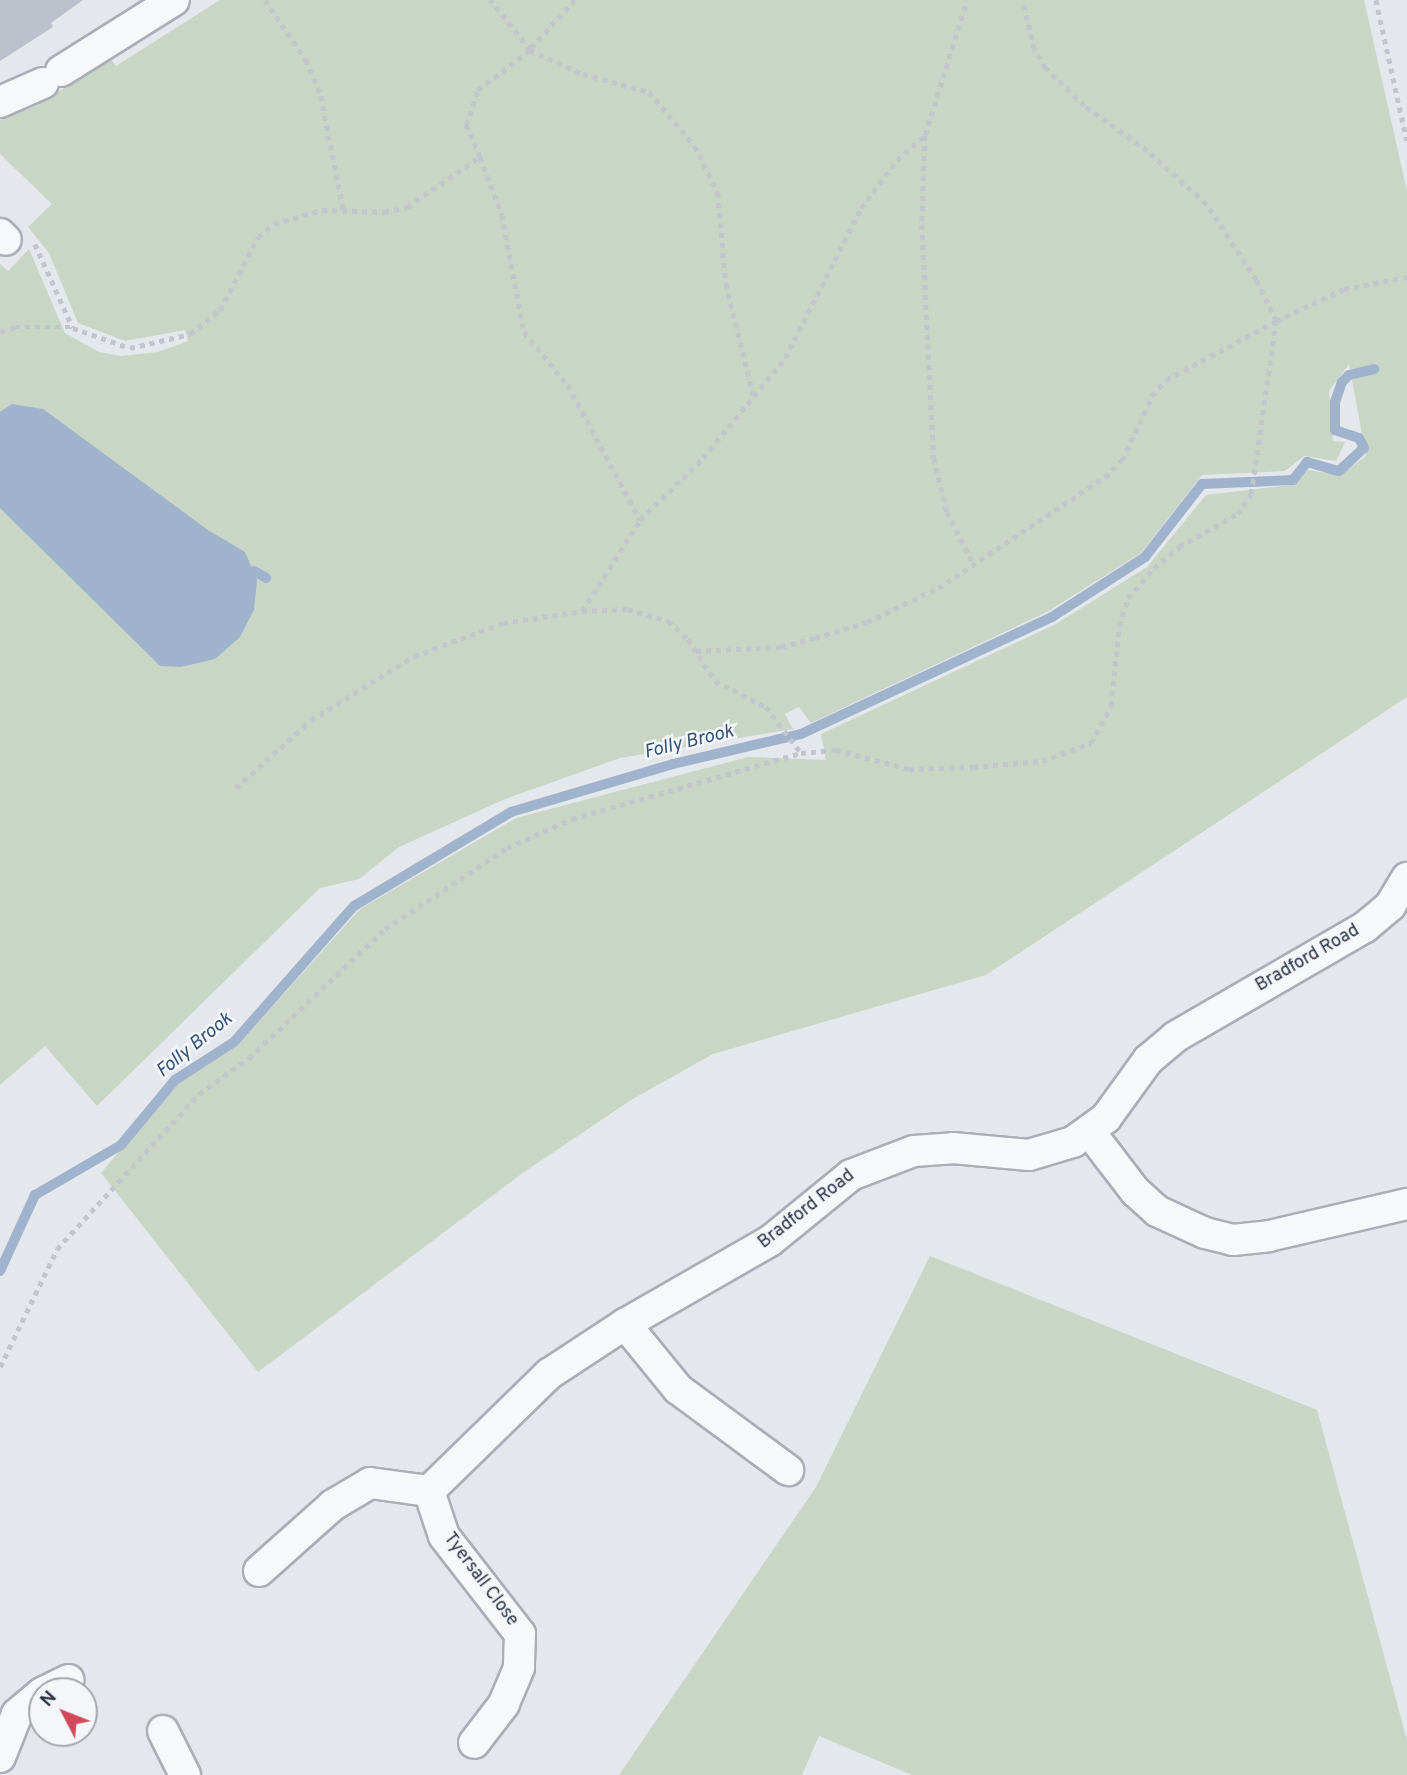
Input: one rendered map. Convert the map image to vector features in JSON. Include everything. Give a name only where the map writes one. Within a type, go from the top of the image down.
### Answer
[{"type":"street","points":[[0,102],[52,77],[165,2]]},
{"type":"street","name":"Bradford Road","points":[[429,1491],[549,1374],[625,1324],[770,1241],[832,1188],[884,1158],[931,1149],[1029,1154],[1058,1148],[1089,1131],[1118,1104],[1148,1060],[1175,1037],[1365,927],[1390,906],[1407,878]]},
{"type":"street","points":[[1089,1131],[1135,1191],[1157,1211],[1205,1233],[1233,1240],[1269,1236],[1407,1205]]},
{"type":"street","points":[[625,1324],[678,1389],[788,1469]]},
{"type":"street","points":[[258,1571],[333,1505],[370,1483],[429,1491]]},
{"type":"street","name":"Tyersall Close","points":[[429,1491],[444,1536],[520,1634],[519,1668],[504,1704],[474,1743]]},
{"type":"street","points":[[0,1757],[17,1714],[28,1706]]},
{"type":"street","points":[[163,1731],[185,1775]]},
{"type":"path","points":[[265,0],[306,60],[321,96],[343,209]]},
{"type":"path","points":[[490,0],[530,50],[583,74],[649,92],[695,146],[718,193],[726,284],[754,399]]},
{"type":"path","points":[[575,0],[530,50],[478,90],[466,125],[502,215],[524,332],[568,386],[640,520]]},
{"type":"path","points":[[967,0],[925,135],[922,225],[934,458],[947,512],[974,565]]},
{"type":"path","points":[[0,1367],[47,1265],[71,1233],[199,1094],[249,1058],[385,929],[507,848],[572,819],[801,753],[836,750],[909,769],[1042,761],[1080,750],[1091,743],[1109,715],[1119,626],[1128,598],[1154,568],[1179,547],[1237,514],[1251,494],[1276,321],[1256,280],[1206,204],[1155,158],[1084,106],[1045,68],[1034,49],[1022,0]]},
{"type":"path","points":[[1376,0],[1407,141]]},
{"type":"path","points":[[582,611],[640,520],[703,458],[785,358],[861,208],[897,160],[925,135]]},
{"type":"path","points":[[0,332],[15,327],[73,328],[130,348],[190,334],[220,310],[258,237],[298,215],[343,209],[384,212],[407,207],[480,157]]},
{"type":"path","points":[[3,237],[34,244],[73,328]]},
{"type":"path","points":[[696,651],[781,647],[841,631],[901,606],[974,565],[1105,477],[1122,460],[1152,396],[1166,380],[1276,321],[1344,289],[1407,277]]},
{"type":"path","points":[[236,788],[302,727],[414,656],[503,623],[582,611],[628,609],[657,617],[678,628],[725,690],[757,701],[781,724],[801,753]]},
{"type":"green space","points":[[220,0],[1364,0],[1407,191],[1407,697],[986,975],[713,1054],[631,1100],[524,1172],[258,1372],[101,1173],[176,1084],[236,1047],[360,909],[516,818],[748,757],[826,760],[821,734],[1056,624],[1147,567],[1206,495],[1292,485],[1308,470],[1340,475],[1366,456],[1349,364],[1329,391],[1333,441],[1345,442],[1336,461],[1304,456],[1285,471],[1202,475],[1141,553],[1047,612],[811,723],[799,707],[785,714],[793,729],[620,758],[505,799],[399,847],[359,879],[320,888],[97,1106],[45,1046],[0,1085],[0,264],[8,271],[29,249],[65,333],[99,352],[121,356],[158,352],[188,341],[185,330],[125,341],[78,323],[49,253],[28,227],[52,204],[0,154],[0,120],[38,105],[110,58],[116,66]]},
{"type":"green space","points":[[930,1256],[1317,1410],[1407,1740],[1407,1775],[912,1775],[819,1736],[802,1775],[619,1775],[816,1487]]},
{"type":"water","points":[[12,404],[43,409],[208,530],[245,552],[257,580],[254,610],[240,637],[215,659],[181,667],[160,666],[0,508],[0,412]]},
{"type":"building","points":[[0,0],[83,0],[51,23],[53,27],[0,61]]},
{"type":"waterway","name":"Folly Brook","points":[[0,1271],[35,1195],[121,1145],[175,1080],[234,1042],[354,906],[511,812],[673,764],[801,734],[1052,617],[1145,557],[1202,484],[1293,480],[1307,462],[1339,471],[1364,448],[1359,438],[1335,430],[1335,402],[1342,382],[1349,375],[1374,369]]},
{"type":"waterway","points":[[254,571],[266,578]]}]
